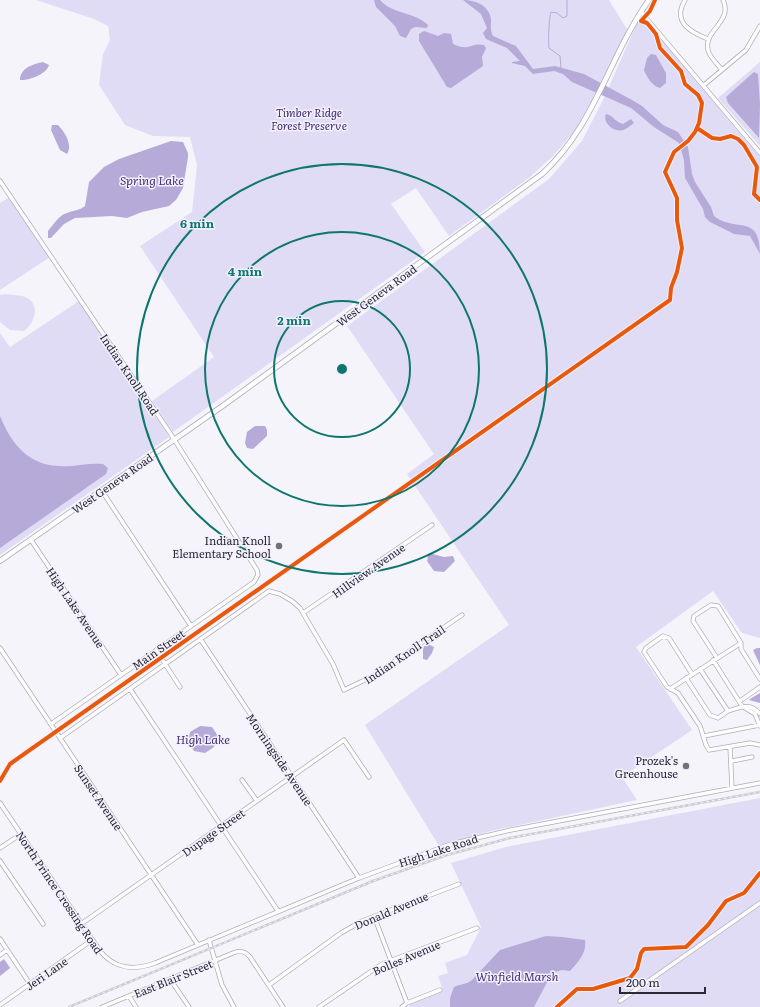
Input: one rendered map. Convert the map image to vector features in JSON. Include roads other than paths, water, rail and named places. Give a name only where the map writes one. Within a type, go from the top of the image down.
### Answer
[{"type":"main road","name":"West Geneva Road","points":[[0,561],[174,440],[532,183],[555,163],[589,116],[641,12],[649,0]]},
{"type":"street","points":[[685,0],[681,13],[685,25],[693,33],[708,39]]},
{"type":"street","points":[[722,70],[709,54],[707,46],[708,39],[722,22],[726,14],[723,0]]},
{"type":"street","points":[[641,12],[704,85],[760,154]]},
{"type":"street","points":[[704,85],[746,50],[760,26]]},
{"type":"street","name":"Indian Knoll Road","points":[[0,181],[174,440],[257,570]]},
{"type":"street","points":[[102,491],[191,626]]},
{"type":"street","name":"Hillview Avenue","points":[[303,613],[432,525]]},
{"type":"street","name":"High Lake Avenue","points":[[31,540],[121,675]]},
{"type":"street","name":"Main Street","points":[[51,724],[254,582],[258,575],[257,570]]},
{"type":"street","name":"Main Street","points":[[60,738],[269,591],[280,594],[292,601],[303,613]]},
{"type":"street","points":[[717,658],[693,621],[694,616],[711,605],[718,606],[741,643],[741,649],[760,679]]},
{"type":"street","name":"Indian Knoll Trail","points":[[303,613],[333,664],[344,690],[373,676],[462,615]]},
{"type":"street","points":[[692,674],[669,638],[663,636],[646,648],[644,652],[667,687],[678,693],[700,726],[709,750],[750,743],[760,745]]},
{"type":"street","name":"Morningside Avenue","points":[[201,640],[359,878]]},
{"type":"street","points":[[670,689],[741,643]]},
{"type":"street","name":"Sunset Avenue","points":[[0,648],[198,945]]},
{"type":"street","points":[[156,650],[180,687]]},
{"type":"street","points":[[713,660],[742,706]]},
{"type":"street","points":[[700,669],[728,711]]},
{"type":"street","points":[[686,678],[710,715],[718,718],[728,711],[742,706],[751,707],[758,713],[760,725],[704,736]]},
{"type":"street","points":[[740,701],[760,687]]},
{"type":"street","points":[[130,689],[278,911]]},
{"type":"street","name":"Dupage Street","points":[[81,924],[344,740],[368,777]]},
{"type":"street","points":[[730,747],[732,761],[732,788]]},
{"type":"street","points":[[732,761],[752,757]]},
{"type":"street","points":[[242,780],[257,801]]},
{"type":"street","name":"High Lake Road","points":[[131,968],[147,966],[278,911],[418,855],[477,837],[760,782]]},
{"type":"street","name":"North Prince Crossing Road","points":[[0,803],[92,940],[109,960],[121,967],[131,968]]},
{"type":"street","points":[[0,848],[21,834]]},
{"type":"street","points":[[0,861],[43,924]]},
{"type":"street","name":"Donald Avenue","points":[[268,985],[341,933],[374,916],[458,884]]},
{"type":"street","points":[[620,1001],[760,903]]},
{"type":"street","points":[[374,916],[407,1003]]},
{"type":"street","name":"Bolles Avenue","points":[[319,1007],[372,970],[391,961],[477,928]]},
{"type":"street","points":[[0,939],[30,984]]},
{"type":"street","name":"Jeri Lane","points":[[0,1005],[92,940]]},
{"type":"street","points":[[209,940],[222,985],[234,1007]]},
{"type":"street","points":[[0,955],[7,950]]},
{"type":"street","name":"East Blair Street","points":[[102,1007],[236,952],[244,951],[250,957],[268,985]]},
{"type":"street","points":[[170,979],[189,1007]]},
{"type":"street","points":[[268,985],[283,1007]]},
{"type":"street","points":[[402,1007],[407,1003],[440,990]]},
{"type":"street","points":[[129,996],[136,1007]]},
{"type":"water","points":[[374,0],[380,0],[385,5],[397,11],[423,21],[428,25],[427,28],[415,27],[411,29],[406,38],[400,36],[395,26],[376,7]]},
{"type":"water","points":[[463,0],[473,1],[482,5],[490,15],[493,36],[516,46],[533,69],[555,66],[584,74],[642,106],[663,125],[678,132],[688,147],[692,174],[695,182],[711,207],[714,216],[722,221],[751,228],[756,233],[759,241],[760,254],[750,236],[734,234],[710,222],[705,217],[703,209],[685,178],[684,160],[679,143],[654,127],[631,108],[572,82],[563,74],[554,71],[533,74],[525,66],[512,63],[520,61],[507,48],[486,39],[483,33],[487,28],[481,14]]},
{"type":"water","points":[[424,31],[438,36],[444,33],[451,34],[453,44],[463,47],[479,44],[484,45],[486,48],[482,57],[483,66],[451,88],[447,87],[419,41],[419,34]]},
{"type":"water","points":[[651,54],[656,55],[666,73],[666,83],[660,88],[652,83],[644,70],[647,58]]},
{"type":"water","points":[[43,62],[49,65],[45,71],[32,78],[20,80],[22,72],[28,67]]},
{"type":"water","points":[[754,72],[758,74],[760,104],[759,138],[728,103],[726,97]]},
{"type":"water","points":[[606,114],[623,124],[631,119],[634,123],[619,131],[609,126],[605,117]]},
{"type":"water","points":[[52,125],[58,125],[66,135],[69,143],[69,150],[67,154],[60,150],[51,130]]},
{"type":"water","name":"Spring Lake","points":[[171,141],[183,142],[188,153],[188,157],[183,188],[176,200],[169,206],[142,212],[127,218],[112,216],[75,218],[64,224],[51,238],[48,238],[48,231],[59,218],[64,214],[79,210],[85,206],[89,182],[104,167],[119,159]]},
{"type":"water","points":[[0,416],[12,439],[19,448],[36,460],[46,464],[58,466],[103,464],[108,468],[106,474],[0,548]]},
{"type":"water","points":[[255,426],[265,426],[267,436],[253,449],[247,448],[245,443],[247,432]]},
{"type":"water","points":[[429,553],[444,557],[453,556],[455,561],[444,572],[434,571],[427,561]]},
{"type":"water","points":[[428,644],[434,647],[427,660],[423,659],[423,647]]},
{"type":"water","points":[[760,648],[760,665],[753,650]]},
{"type":"water","points":[[760,693],[760,703],[749,700],[750,699]]},
{"type":"water","name":"High Lake","points":[[200,726],[212,727],[218,736],[214,747],[205,753],[194,751],[188,741],[190,732]]},
{"type":"water","name":"Winfield Marsh","points":[[546,936],[585,940],[585,949],[581,957],[570,971],[562,970],[552,973],[534,1007],[450,1007],[450,998],[454,987],[468,983],[472,980],[500,950]]},
{"type":"water","points":[[4,959],[10,968],[0,976],[0,962]]},
{"type":"waterway","points":[[561,68],[560,56],[549,48],[549,24],[551,12],[557,13],[563,18],[567,16],[567,0]]},
{"type":"railway","points":[[69,1007],[373,881],[447,855],[510,838],[760,792]]},
{"type":"place","name":"Indian Knoll Elementary School","points":[[279,546]]},
{"type":"place","name":"Prozek's Greenhouse","points":[[686,766]]},
{"type":"park label","name":"Timber Ridge Forest Preserve","points":[[309,118]]}]
